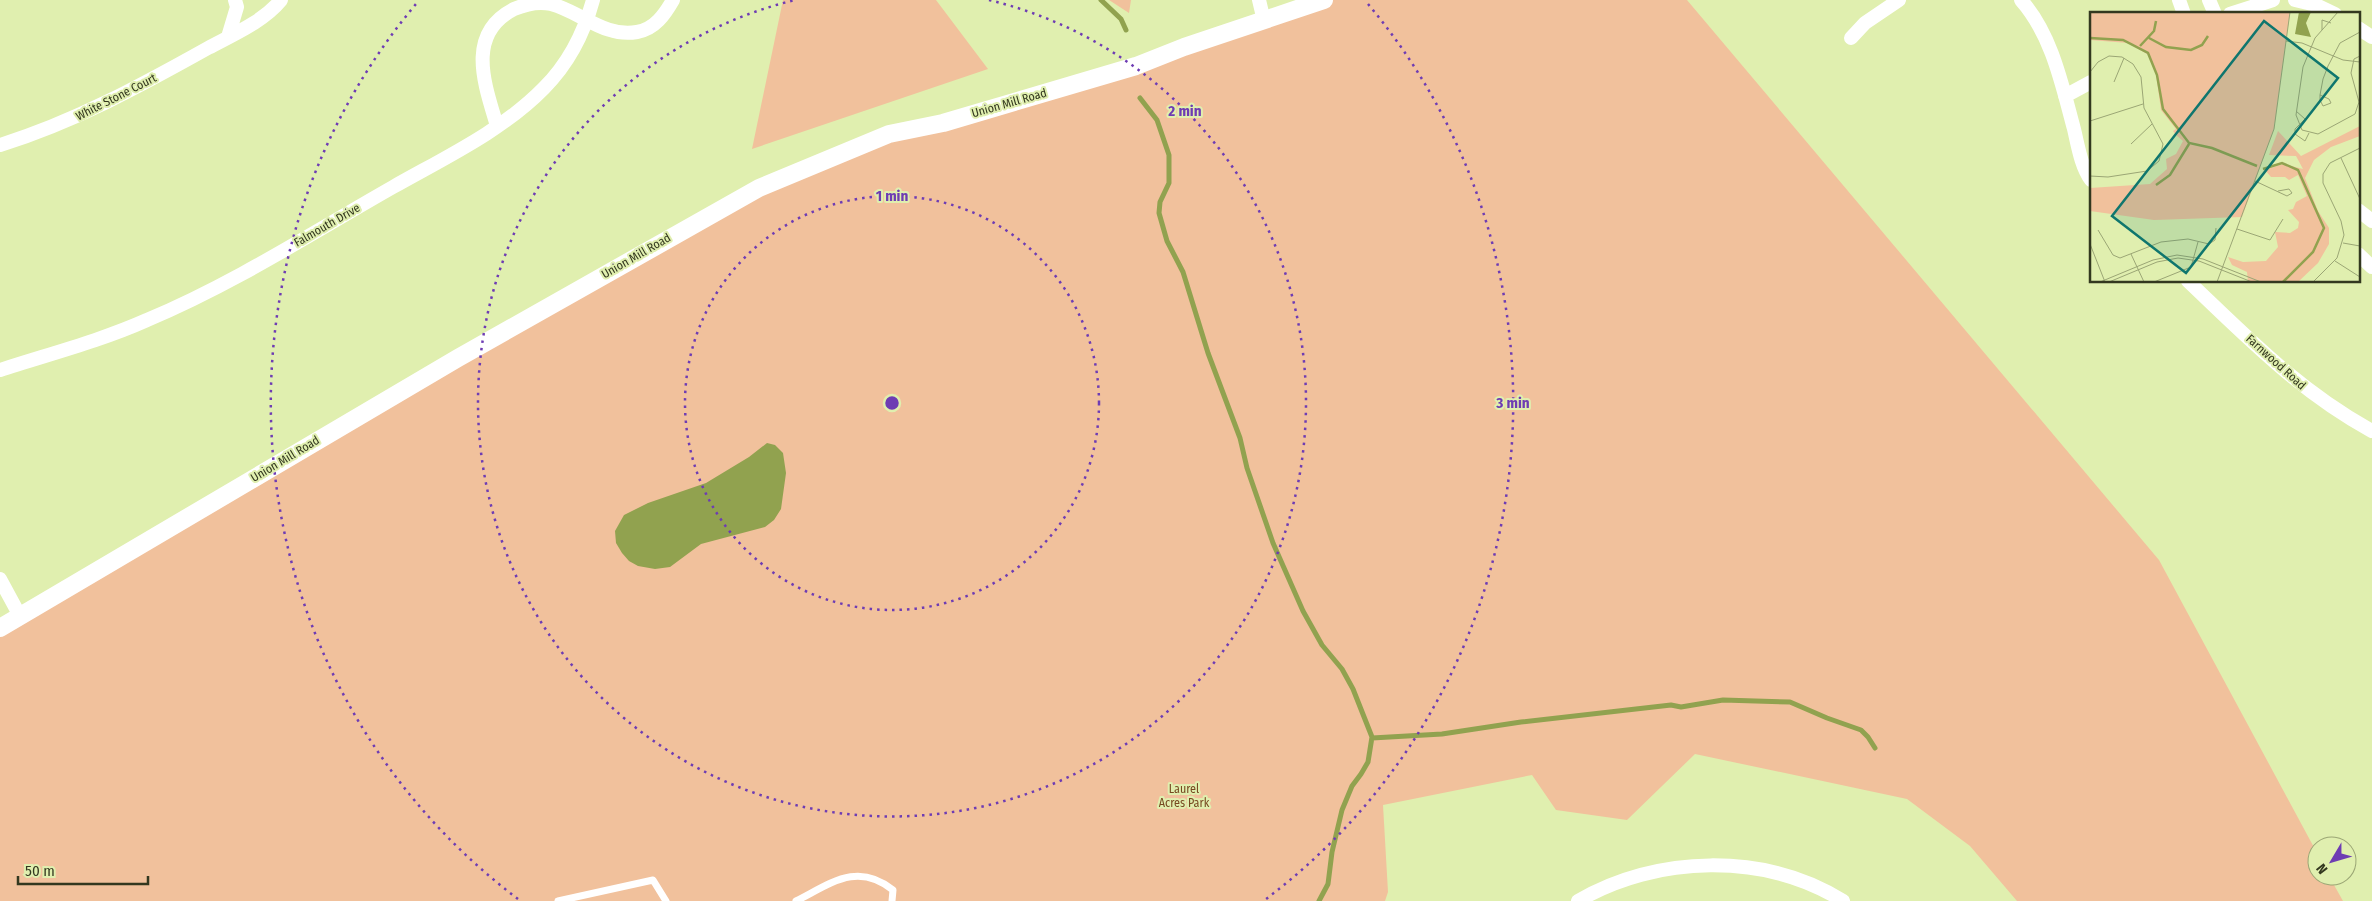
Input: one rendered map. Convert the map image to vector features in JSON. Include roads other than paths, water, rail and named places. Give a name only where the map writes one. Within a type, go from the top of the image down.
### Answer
[{"type":"street","points":[[228,37],[237,7],[235,0]]},
{"type":"street","name":"White Stone Court","points":[[0,145],[94,109],[228,37],[274,8],[280,0]]},
{"type":"street","name":"Falmouth Drive","points":[[0,370],[122,330],[191,300],[273,257],[497,126],[531,100],[559,71],[572,53],[587,20],[593,0]]},
{"type":"street","points":[[497,126],[483,79],[482,64],[483,49],[488,35],[497,22],[516,9],[537,2],[549,3],[571,10],[610,31],[637,32],[652,26],[665,15],[673,0]]},
{"type":"street","points":[[1259,0],[1264,21]]},
{"type":"street","name":"Union Mill Road","points":[[0,628],[458,358],[759,188],[889,134],[943,123],[1136,66],[1184,47],[1324,0]]},
{"type":"street","points":[[1851,38],[1871,18],[1899,0]]},
{"type":"street","points":[[2020,0],[2037,20],[2045,36],[2065,96],[2082,161],[2090,178]]},
{"type":"street","points":[[2179,0],[2183,12]]},
{"type":"street","points":[[2208,0],[2214,12]]},
{"type":"street","points":[[2236,12],[2272,0]]},
{"type":"street","points":[[2295,0],[2316,5],[2331,12]]},
{"type":"street","points":[[2360,29],[2372,37]]},
{"type":"street","points":[[2065,96],[2090,83]]},
{"type":"street","points":[[2360,212],[2372,221]]},
{"type":"street","points":[[2360,256],[2372,267]]},
{"type":"street","name":"Farnwood Road","points":[[2189,282],[2300,385],[2337,412],[2372,431]]},
{"type":"street","points":[[0,579],[20,616]]},
{"type":"street","points":[[1578,901],[1632,876],[1684,866],[1722,865],[1784,876],[1829,893],[1842,901]]},
{"type":"lane","points":[[796,901],[834,880],[863,875],[882,881],[893,890],[892,901]]},
{"type":"lane","points":[[558,901],[653,880],[666,901]]},
{"type":"waterway","points":[[1101,0],[1121,19],[1126,30]]},
{"type":"waterway","points":[[1140,98],[1157,120],[1169,155],[1169,183],[1160,202],[1159,213],[1167,241],[1183,272],[1208,353],[1240,438],[1247,468],[1273,543],[1303,611],[1322,645],[1342,669],[1353,689],[1372,737],[1368,762],[1352,786],[1342,810],[1332,852],[1328,884],[1319,901]]},
{"type":"waterway","points":[[1372,738],[1442,734],[1521,722],[1671,705],[1681,707],[1723,700],[1790,702],[1861,730],[1875,748]]},
{"type":"park label","name":"Laurel Acres Park","points":[[1184,796]]}]
